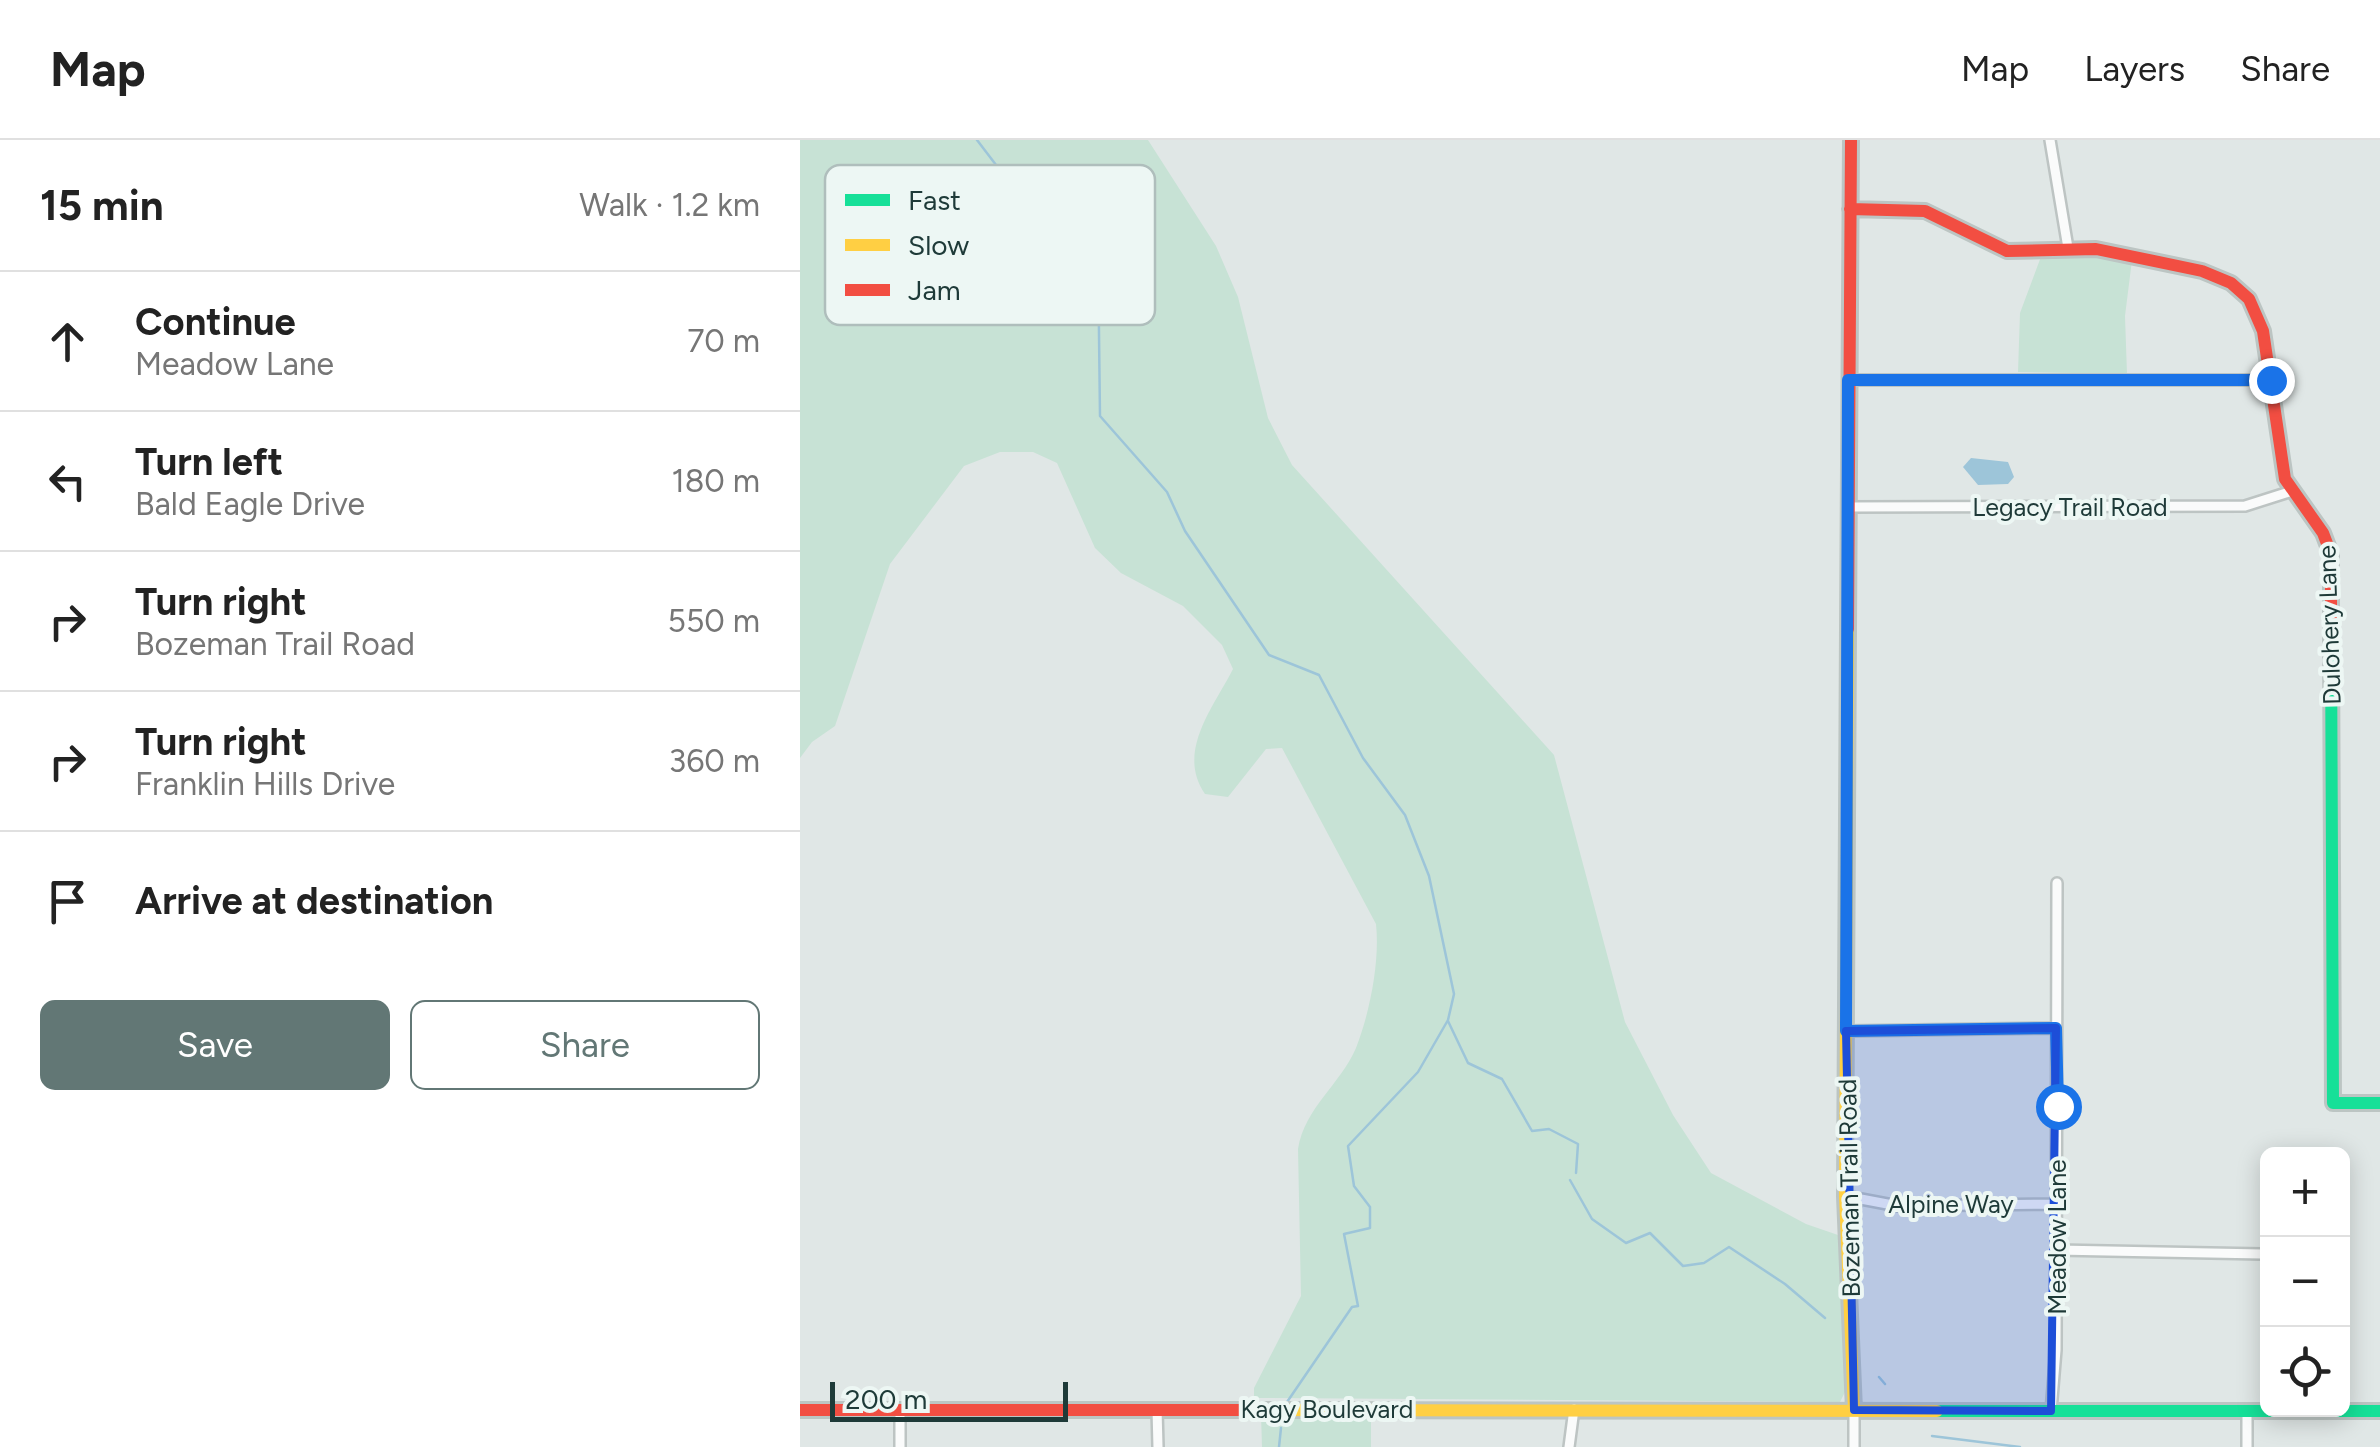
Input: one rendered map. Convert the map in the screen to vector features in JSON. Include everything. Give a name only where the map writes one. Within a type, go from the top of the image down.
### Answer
[{"type":"street","name":"Bozeman Trail Road","points":[[1851,140],[1845,1196],[1854,1410]]},
{"type":"street","points":[[2050,140],[2068,248]]},
{"type":"street","points":[[1850,209],[1938,214],[2007,252],[2068,248],[2120,252],[2202,271],[2231,283],[2249,299],[2260,318],[2290,492]]},
{"type":"street","points":[[1848,380],[2271,380]]},
{"type":"street","name":"Legacy Trail Road","points":[[1848,506],[2246,506],[2290,492]]},
{"type":"street","name":"Dulohery Lane","points":[[2290,492],[2320,525],[2331,554],[2333,1104],[2380,1103]]},
{"type":"street","name":"Meadow Lane","points":[[2051,1411],[2058,1204],[2056,883]]},
{"type":"street","points":[[1846,1031],[2056,1028]]},
{"type":"street","name":"Alpine Way","points":[[1845,1196],[1898,1206],[2058,1204]]},
{"type":"street","points":[[2057,1250],[2260,1254]]},
{"type":"street","points":[[900,1409],[900,1447]]},
{"type":"street","points":[[1157,1409],[1158,1447]]},
{"type":"street","name":"Kagy Boulevard","points":[[800,1410],[1854,1410]]},
{"type":"street","points":[[1574,1410],[1578,1447]]},
{"type":"street","points":[[1854,1447],[1854,1410],[2380,1411]]},
{"type":"street","points":[[2247,1411],[2247,1447]]},
{"type":"street","points":[[1569,1447],[1574,1430]]},
{"type":"highlighted area","points":[[2056,1028],[2051,1411],[1854,1410],[1846,1031]]},
{"type":"green space","points":[[800,140],[1148,140],[1216,246],[1238,297],[1268,418],[1292,465],[1554,755],[1625,1022],[1673,1115],[1711,1173],[1806,1224],[1838,1235],[1847,1388],[1840,1402],[1254,1398],[1254,1388],[1301,1296],[1298,1149],[1315,1108],[1349,1061],[1361,1034],[1375,970],[1376,924],[1282,748],[1266,749],[1228,797],[1205,794],[1194,762],[1196,746],[1233,669],[1222,645],[1183,606],[1121,573],[1095,548],[1057,463],[1033,452],[1000,452],[964,466],[890,564],[835,726],[812,742],[800,758]]},
{"type":"green space","points":[[2086,253],[2132,260],[2125,316],[2127,374],[2018,372],[2020,313],[2042,254]]},
{"type":"green space","points":[[1261,1414],[1371,1414],[1371,1447],[1262,1447]]},
{"type":"water","points":[[1971,458],[2008,462],[2014,477],[2008,484],[1978,485],[1963,467]]},
{"type":"waterway","points":[[977,140],[996,165]]},
{"type":"waterway","points":[[1099,325],[1100,416],[1167,492],[1185,531],[1269,655],[1319,675],[1363,758],[1405,815],[1429,876],[1454,994],[1448,1020],[1418,1072],[1348,1146],[1354,1186],[1370,1207],[1370,1228],[1344,1234],[1358,1306],[1352,1307],[1285,1405]]},
{"type":"waterway","points":[[1448,1021],[1468,1063],[1502,1079],[1532,1131],[1549,1129],[1578,1144],[1576,1173]]},
{"type":"waterway","points":[[1570,1180],[1592,1219],[1626,1243],[1650,1233],[1683,1266],[1704,1263],[1729,1247],[1785,1284],[1825,1318]]},
{"type":"waterway","points":[[1879,1377],[1885,1384]]},
{"type":"waterway","points":[[1279,1447],[1281,1428]]},
{"type":"waterway","points":[[1932,1436],[2020,1447]]},
{"type":"traffic: fast","points":[[2331,633],[2333,1103],[2380,1103]]},
{"type":"traffic: fast","points":[[1937,1411],[2380,1411]]},
{"type":"traffic: slow","points":[[1848,629],[1845,1196],[1854,1410]]},
{"type":"traffic: slow","points":[[1246,1410],[1937,1411]]},
{"type":"traffic: jam","points":[[1848,629],[1851,140]]},
{"type":"traffic: jam","points":[[1850,209],[1925,211],[2007,251],[2096,249],[2202,271],[2231,283],[2249,299],[2263,331],[2285,479],[2323,533],[2331,554],[2331,633]]},
{"type":"traffic: jam","points":[[800,1410],[1246,1410]]},
{"type":"route","points":[[2058,1106],[2056,1028],[1846,1031],[1848,380],[2271,380]]}]
